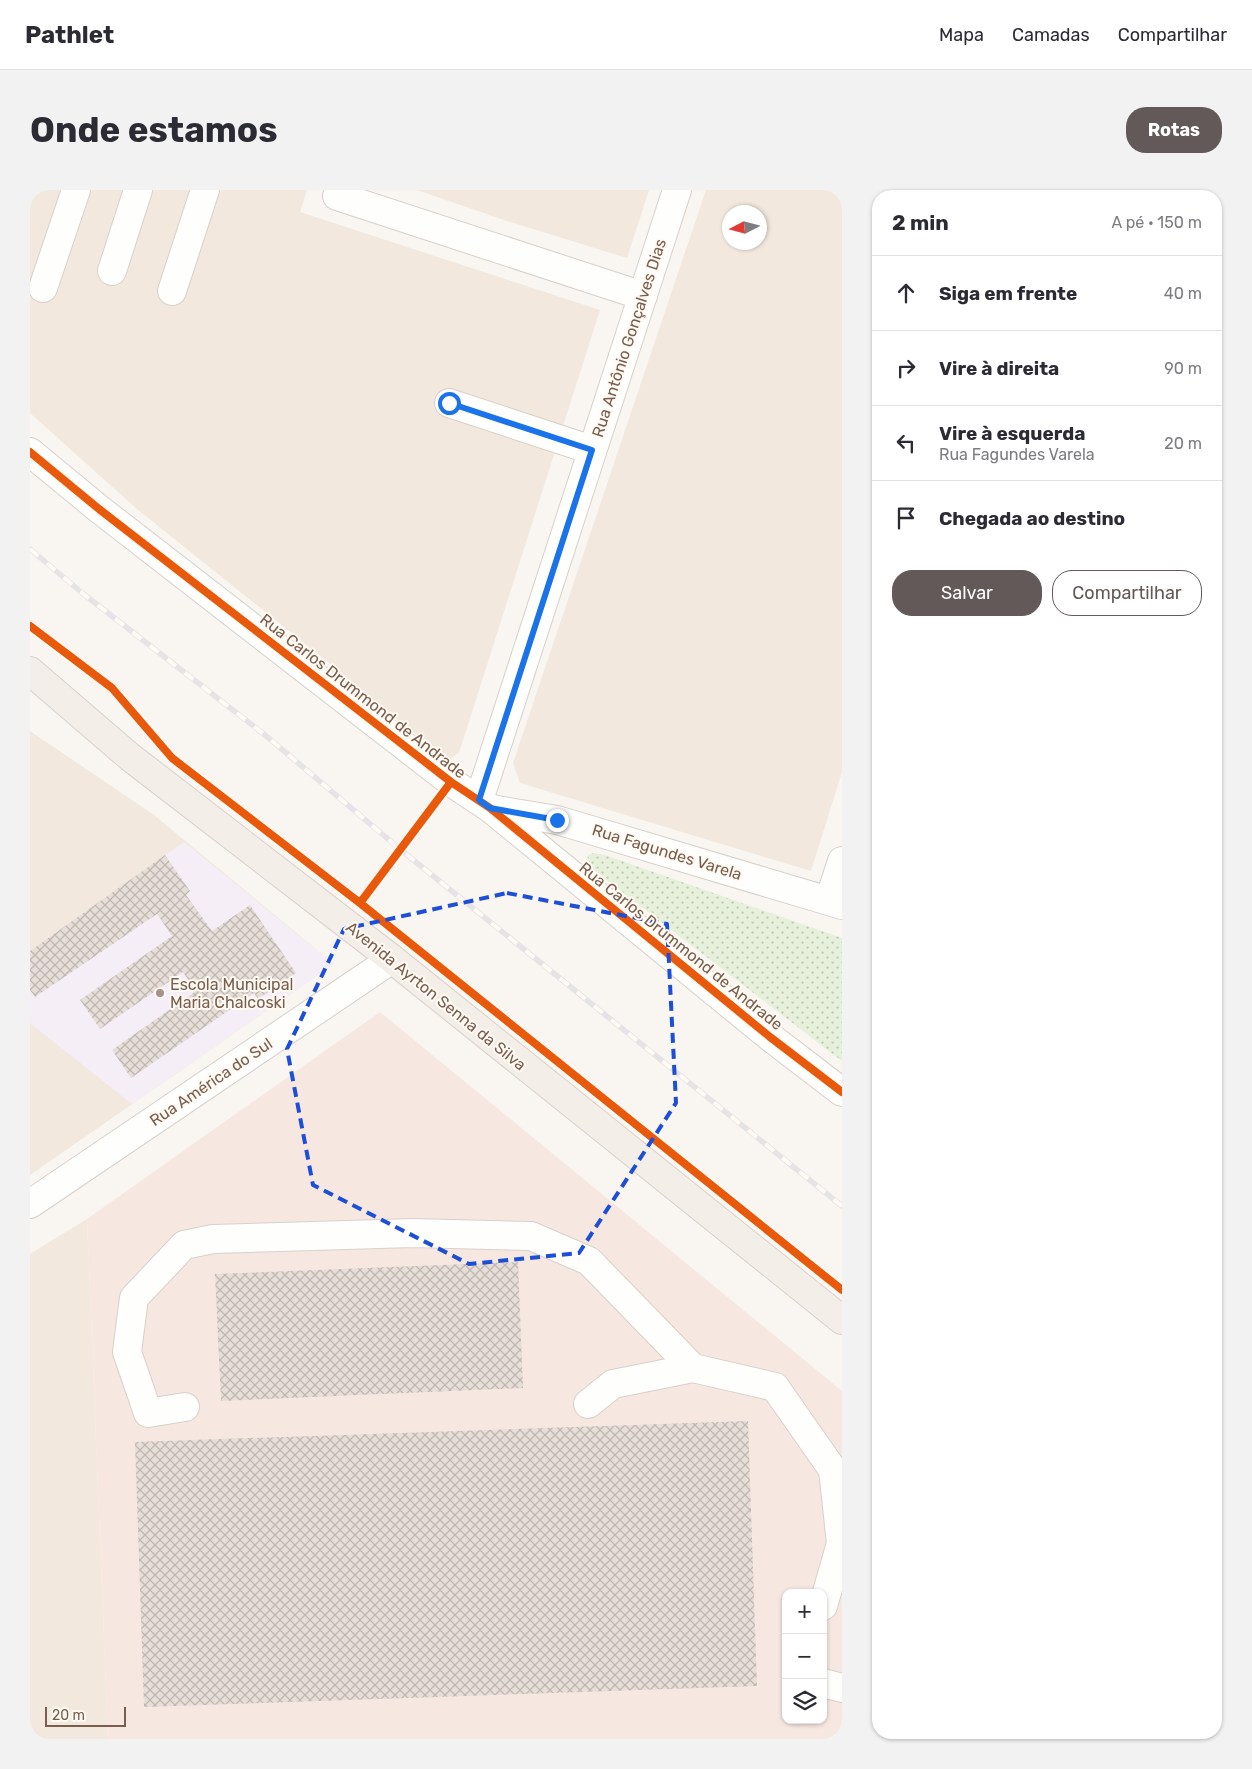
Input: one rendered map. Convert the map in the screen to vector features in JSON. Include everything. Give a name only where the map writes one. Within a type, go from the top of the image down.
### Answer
[{"type":"main road","name":"Avenida Ayrton Senna da Silva","points":[[30,671],[130,757],[392,959],[842,1320]]},
{"type":"street","points":[[43,288],[76,190]]},
{"type":"street","points":[[112,271],[138,190]]},
{"type":"street","points":[[172,291],[205,190]]},
{"type":"street","name":"Rua Antônio Gonçalves Dias","points":[[484,804],[592,450],[677,190]]},
{"type":"street","points":[[337,196],[643,296]]},
{"type":"street","points":[[449,403],[592,450]]},
{"type":"street","name":"Rua Carlos Drummond de Andrade","points":[[30,452],[122,528],[444,776],[484,804],[763,1031],[842,1092]]},
{"type":"street","name":"Rua Fagundes Varela","points":[[484,804],[557,820],[836,903]]},
{"type":"street","points":[[836,903],[842,861]]},
{"type":"street","name":"Rua América do Sul","points":[[30,1204],[392,959]]},
{"type":"street","points":[[185,1407],[148,1413],[127,1352],[134,1298],[184,1245],[213,1239],[414,1233],[531,1236],[588,1260],[693,1368]]},
{"type":"street","points":[[588,1404],[613,1384],[693,1368],[775,1387],[833,1470],[841,1543],[827,1592]]},
{"type":"street","points":[[827,1684],[842,1688]]},
{"type":"highlighted area","points":[[507,893],[667,924],[676,1103],[579,1253],[469,1264],[313,1185],[287,1049],[344,929]]},
{"type":"shaded area","points":[[30,190],[307,190],[300,212],[600,310],[459,753],[448,760],[137,509],[30,413]]},
{"type":"shaded area","points":[[417,190],[649,190],[627,258],[504,220]]},
{"type":"shaded area","points":[[706,190],[842,190],[842,772],[811,871],[520,783],[513,763]]},
{"type":"shaded area","name":"Escola Municipal Maria Chalcoski","points":[[30,731],[154,815],[334,964],[30,1175]]},
{"type":"shaded area","name":"Escola Municipal Maria Chalcoski","points":[[184,842],[334,964],[132,1104],[30,1023],[30,951]]},
{"type":"shaded area","points":[[380,1012],[842,1391],[842,1739],[108,1739],[87,1219]]},
{"type":"shaded area","points":[[87,1219],[108,1739],[30,1739],[30,1254]]},
{"type":"green space","points":[[593,853],[605,855],[842,938],[842,1061],[596,872],[588,860],[588,855]]},
{"type":"building","points":[[165,855],[190,891],[186,895],[212,931],[250,905],[296,973],[258,999],[254,993],[131,1078],[112,1050],[196,991],[183,972],[100,1029],[80,1000],[172,936],[157,914],[35,997],[30,990],[30,951]]},
{"type":"building","points":[[518,1262],[523,1388],[221,1401],[215,1274]]},
{"type":"building","points":[[748,1421],[757,1686],[144,1707],[135,1442]]},
{"type":"railway","points":[[30,549],[81,592],[265,735],[401,850],[842,1206]]},
{"type":"cycle path","points":[[30,452],[99,509],[451,782],[490,808],[770,1037],[842,1092]]},
{"type":"cycle path","points":[[30,626],[112,688],[172,758],[360,903],[842,1290]]},
{"type":"cycle path","points":[[360,903],[451,782]]},
{"type":"place","name":"Escola Municipal Maria Chalcoski","points":[[160,993]]},
{"type":"route","points":[[449,403],[592,450],[479,800],[490,808],[557,820]]}]
